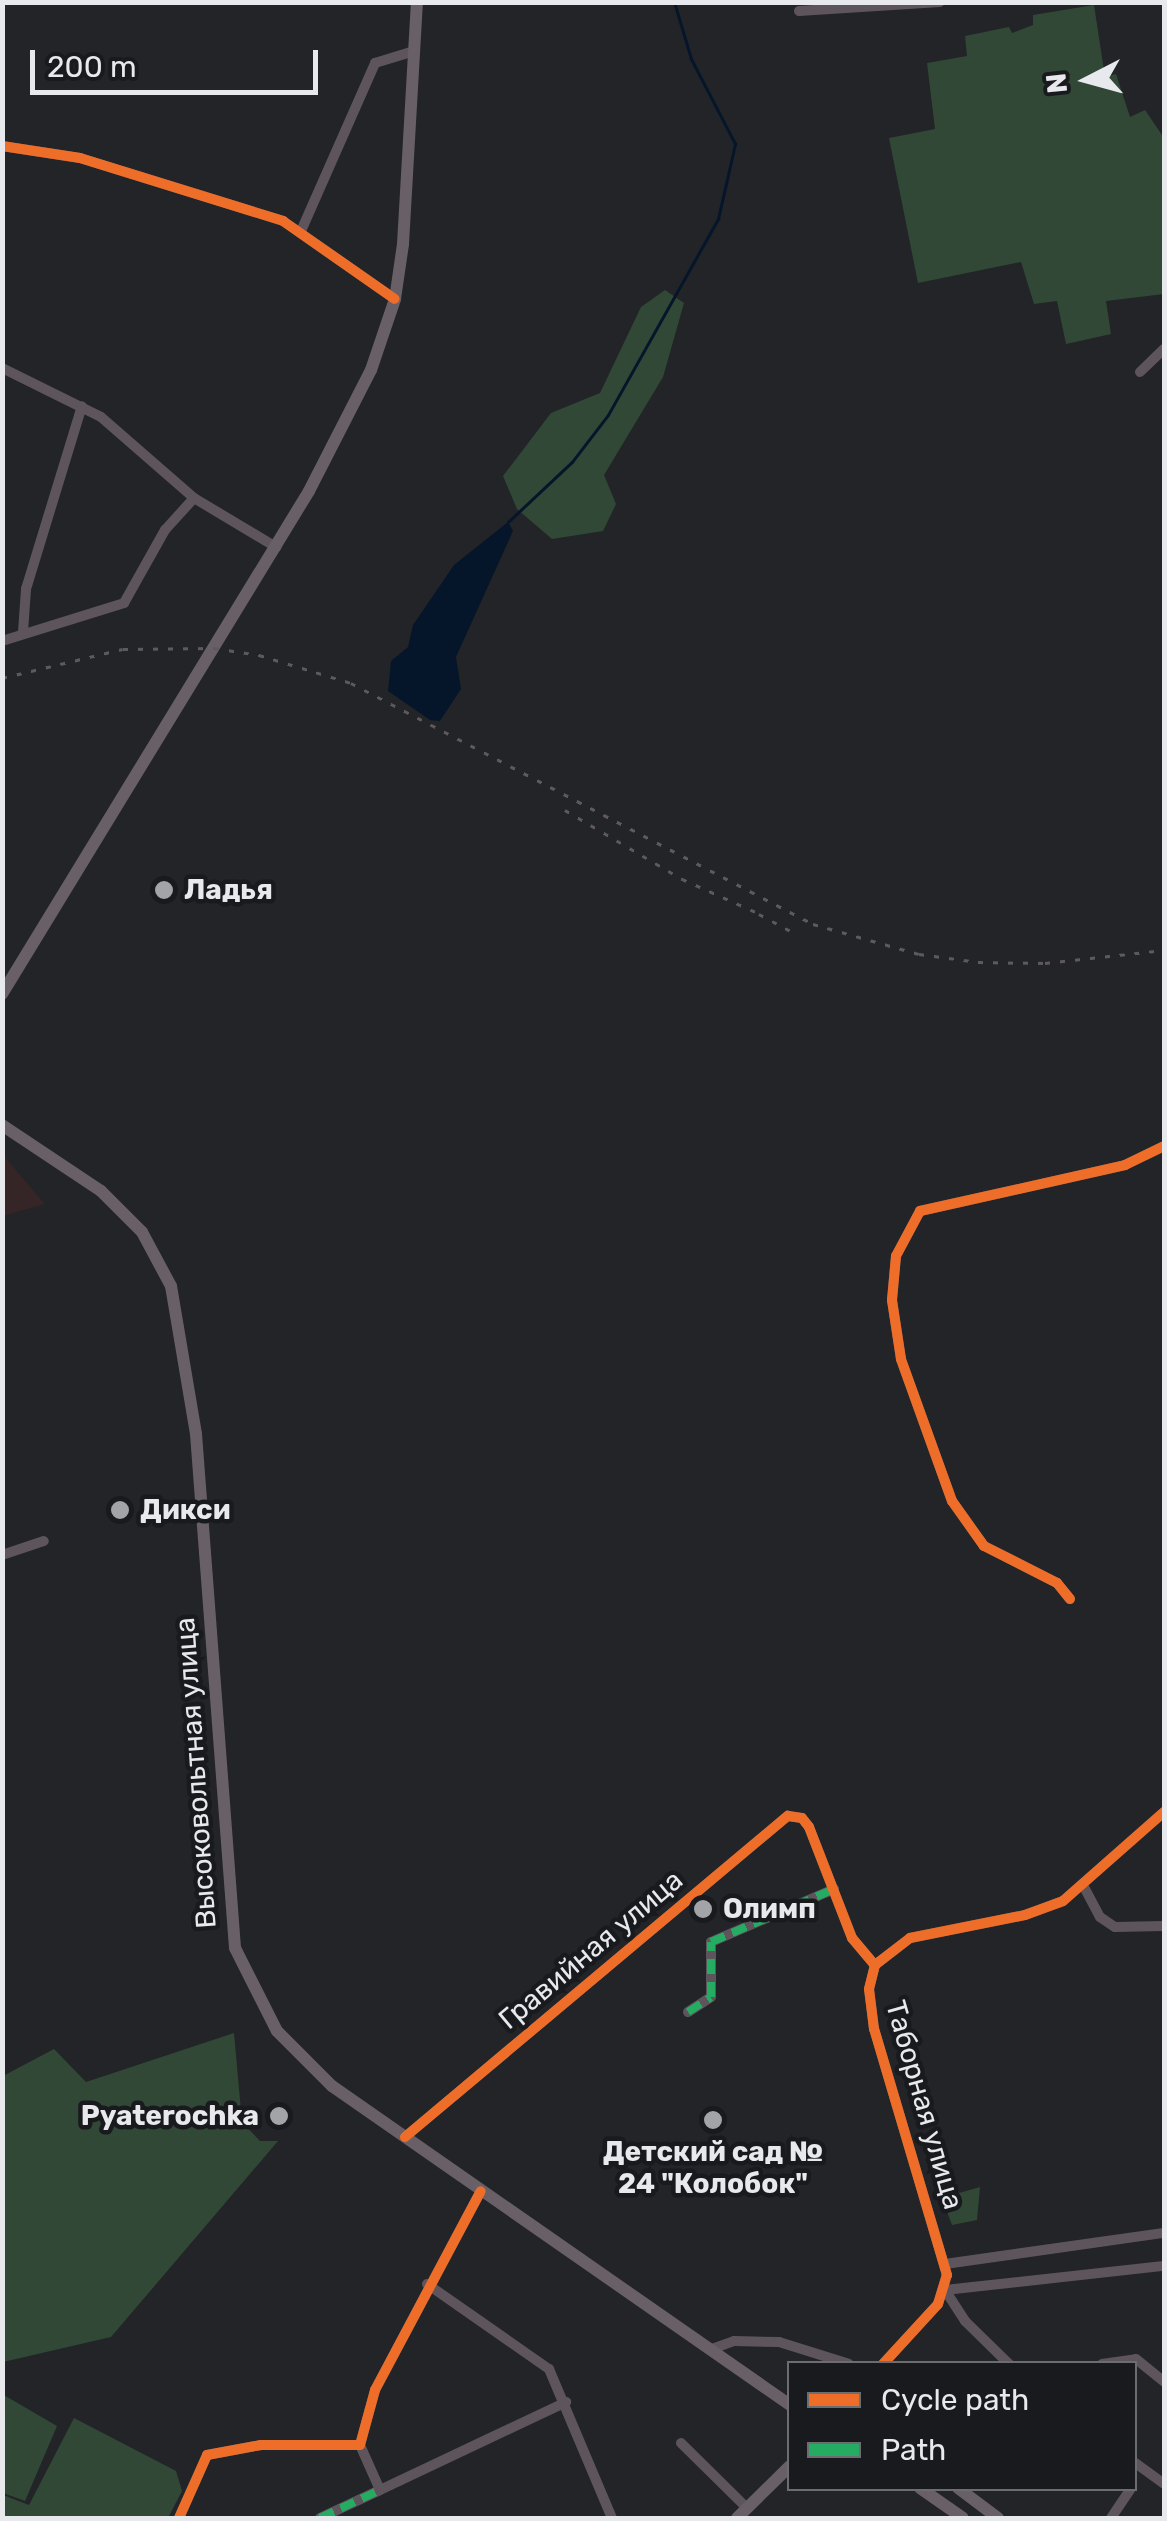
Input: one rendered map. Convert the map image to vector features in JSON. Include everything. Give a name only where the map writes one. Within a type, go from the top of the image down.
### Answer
[{"type":"main road","points":[[2,994],[276,548],[355,405],[395,299],[417,2]]},
{"type":"main road","name":"Высоковольтная улица","points":[[2,1125],[101,1191],[142,1232],[171,1286],[196,1434],[235,1948],[277,2031],[332,2086],[787,2403]]},
{"type":"main road","points":[[742,2514],[787,2469]]},
{"type":"main road","points":[[924,2491],[962,2518]]},
{"type":"main road","points":[[962,2491],[998,2518]]},
{"type":"street","points":[[799,11],[940,2]]},
{"type":"street","points":[[301,231],[375,63],[412,52]]},
{"type":"street","points":[[2,146],[80,158],[301,231],[395,299]]},
{"type":"street","points":[[1140,372],[1164,349]]},
{"type":"street","points":[[2,368],[113,424],[194,498],[276,548]]},
{"type":"street","points":[[24,632],[26,589],[82,406]]},
{"type":"street","points":[[2,641],[124,603],[165,530],[194,498]]},
{"type":"street","points":[[1070,1599],[1057,1583],[984,1546],[952,1501],[902,1359],[892,1300],[896,1256],[920,1212],[1126,1165],[1164,1146]]},
{"type":"street","points":[[2,1555],[44,1541]]},
{"type":"street","points":[[875,1966],[910,1938],[1040,1912],[1084,1887],[1164,1812]]},
{"type":"street","name":"Гравийная улица","points":[[405,2137],[780,1822],[794,1816],[809,1827]]},
{"type":"street","name":"Таборная улица","points":[[809,1827],[852,1938],[875,1966],[869,1989],[874,2029],[946,2264],[945,2290]]},
{"type":"street","points":[[1084,1887],[1100,1917],[1115,1927],[1148,1923],[1164,1926]]},
{"type":"street","points":[[688,2012],[711,1998],[711,1942],[834,1889]]},
{"type":"street","points":[[380,2490],[360,2445],[375,2390],[427,2284],[481,2191]]},
{"type":"street","points":[[946,2264],[1164,2233]]},
{"type":"street","points":[[886,2361],[945,2290],[1164,2266]]},
{"type":"street","points":[[427,2284],[549,2368],[612,2518]]},
{"type":"street","points":[[945,2290],[965,2322],[1006,2361]]},
{"type":"street","points":[[712,2348],[734,2341],[779,2342],[839,2361]]},
{"type":"street","points":[[1128,2361],[1136,2360],[1164,2382]]},
{"type":"street","points":[[320,2518],[566,2402]]},
{"type":"street","points":[[681,2443],[742,2514]]},
{"type":"street","points":[[180,2518],[207,2455],[262,2445],[360,2445]]},
{"type":"street","points":[[1139,2466],[1164,2484]]},
{"type":"street","points":[[1111,2518],[1130,2491]]},
{"type":"shaded area","points":[[3,1155],[45,1204],[3,1216]]},
{"type":"green space","points":[[1094,5],[1105,77],[1116,74],[1130,117],[1145,110],[1164,138],[1164,294],[1106,301],[1111,334],[1066,344],[1057,301],[1034,304],[1021,262],[918,283],[889,138],[935,129],[927,63],[967,56],[965,36],[1009,27],[1012,33],[1033,25],[1033,15]]},
{"type":"green space","points":[[665,290],[684,303],[663,377],[604,475],[616,504],[603,531],[552,539],[517,509],[503,476],[551,413],[600,393],[641,307]]},
{"type":"green space","points":[[234,2033],[242,2122],[260,2141],[278,2141],[111,2337],[3,2362],[3,2076],[54,2049],[86,2082]]},
{"type":"green space","points":[[980,2187],[977,2220],[952,2225],[942,2198]]},
{"type":"green space","points":[[2,2394],[57,2426],[25,2501],[3,2493]]},
{"type":"green space","points":[[74,2418],[176,2471],[182,2491],[168,2518],[3,2518],[3,2495],[29,2505]]},
{"type":"water","points":[[508,522],[513,531],[456,657],[461,689],[440,721],[430,720],[388,691],[391,661],[408,647],[413,625],[454,565]]},
{"type":"waterway","points":[[508,522],[572,462],[608,415],[718,219],[735,144],[691,59],[674,2]]},
{"type":"railway","points":[[2,678],[123,649],[214,648],[259,655],[351,683],[813,924],[919,954],[978,962],[1045,963],[1164,950]]},
{"type":"railway","points":[[565,810],[682,879],[758,913]]},
{"type":"railway","points":[[759,914],[798,935]]},
{"type":"marked path","points":[[688,2012],[711,1997],[711,1942],[834,1889]]},
{"type":"marked path","points":[[320,2518],[380,2490]]},
{"type":"cycle path","points":[[2,146],[80,158],[283,221],[395,299]]},
{"type":"cycle path","points":[[1070,1599],[1057,1583],[984,1546],[952,1501],[901,1359],[892,1300],[896,1256],[920,1211],[1125,1165],[1164,1146]]},
{"type":"cycle path","points":[[886,2361],[938,2304],[947,2275],[874,2029],[869,1989],[875,1965],[910,1938],[1025,1915],[1063,1901],[1164,1812]]},
{"type":"cycle path","points":[[405,2137],[788,1816],[802,1818],[809,1827],[852,1938],[875,1965]]},
{"type":"cycle path","points":[[179,2518],[207,2455],[261,2445],[360,2445],[375,2390],[481,2191]]},
{"type":"place","name":"Ладья","points":[[164,890]]},
{"type":"place","name":"Дикси","points":[[120,1510]]},
{"type":"place","name":"Олимп","points":[[703,1909]]},
{"type":"place","name":"Pyaterochka","points":[[279,2116]]},
{"type":"place","name":"Детский сад № 24 \"Колобок\"","points":[[713,2120]]}]
